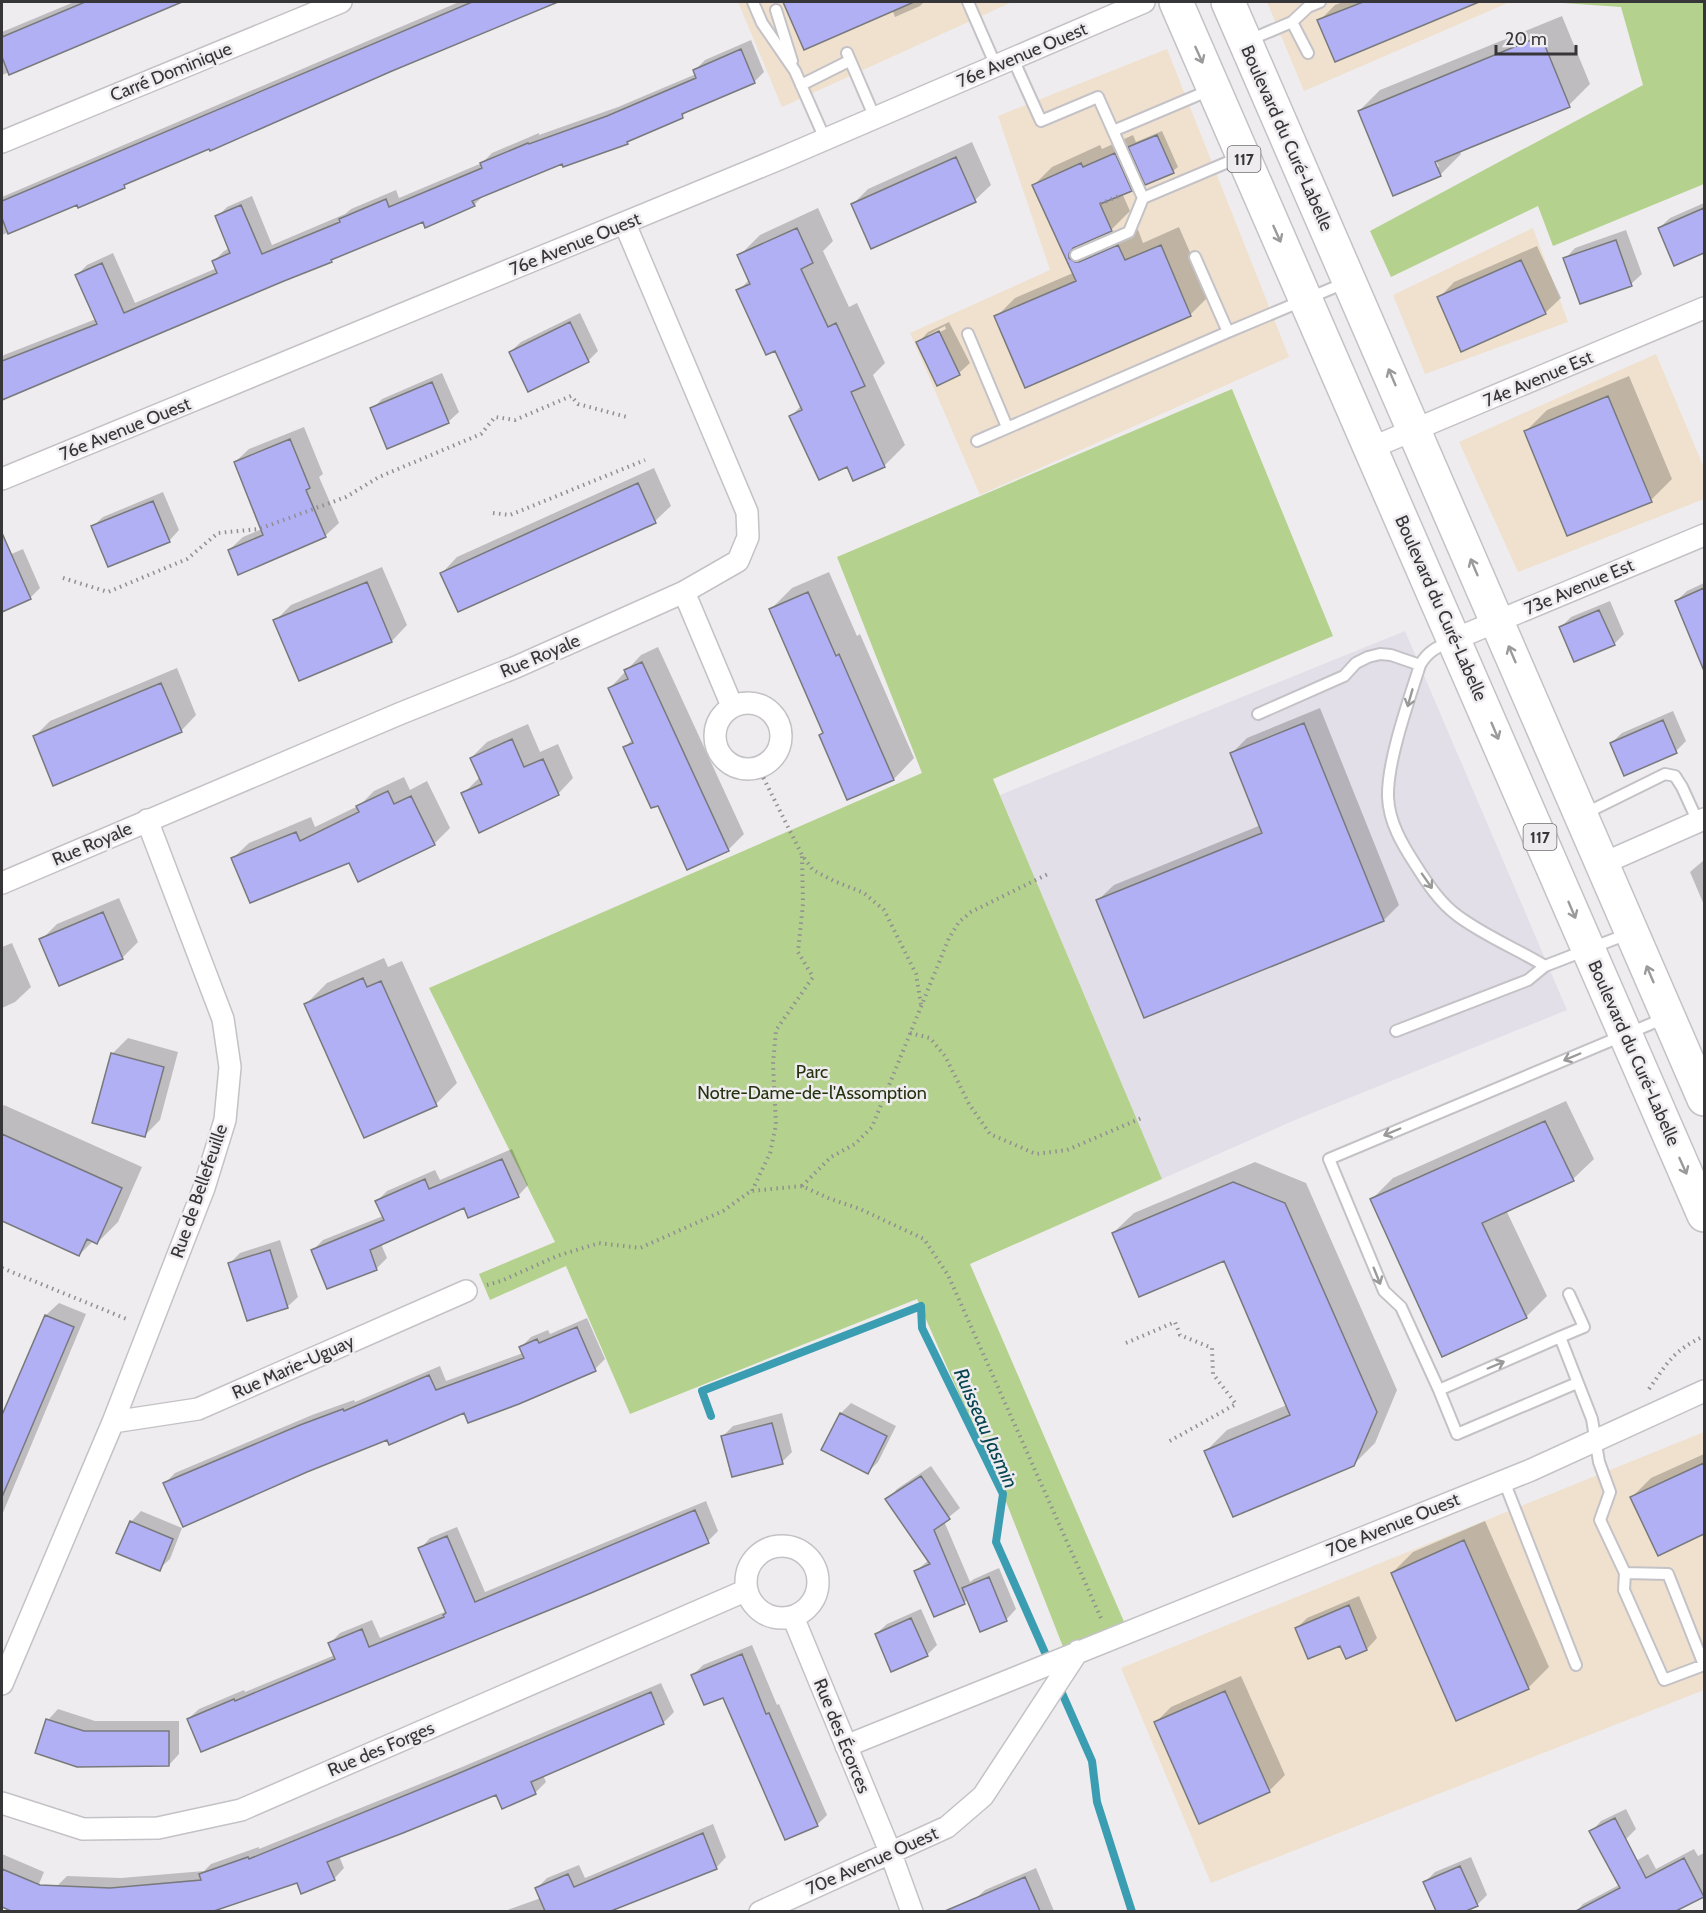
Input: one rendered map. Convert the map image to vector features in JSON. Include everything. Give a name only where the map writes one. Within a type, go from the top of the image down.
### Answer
[{"type":"main road","name":"Boulevard du Curé-Labelle","points":[[1176,2],[1704,1215]]},
{"type":"main road","name":"Boulevard du Curé-Labelle","points":[[1228,2],[1668,1017],[1695,1052],[1704,1099]]},
{"type":"street","name":"Carré Dominique","points":[[2,142],[341,2]]},
{"type":"street","name":"76e Avenue Ouest","points":[[2,479],[625,224],[1144,2]]},
{"type":"street","name":"Rue Royale","points":[[2,883],[399,714],[516,667],[684,592],[738,561],[748,537],[747,512],[625,224]]},
{"type":"street","name":"74e Avenue Est","points":[[1371,448],[1704,308]]},
{"type":"street","name":"73e Avenue Est","points":[[1455,639],[1704,535]]},
{"type":"street","points":[[684,592],[732,706]]},
{"type":"street","points":[[746,702],[757,704],[767,709],[775,717],[780,728],[781,741],[777,752],[766,763],[747,769],[736,767],[718,751],[714,734],[717,723],[723,713],[732,706],[746,702]]},
{"type":"street","name":"Rue de Bellefeuille","points":[[2,1684],[113,1422],[204,1188],[225,1120],[230,1067],[223,1019],[147,820]]},
{"type":"street","points":[[1602,864],[1701,820]]},
{"type":"street","name":"Rue Marie-Uguay","points":[[113,1422],[198,1409],[466,1291]]},
{"type":"street","name":"70e Avenue Ouest","points":[[846,1746],[1504,1481],[1704,1391]]},
{"type":"street","points":[[773,1547],[794,1548],[805,1554],[813,1564],[818,1576],[818,1589],[813,1602],[793,1617],[771,1617],[760,1611],[752,1602],[747,1590],[746,1579],[749,1567],[762,1552],[773,1547]]},
{"type":"street","name":"Rue des Forges","points":[[2,1803],[83,1829],[158,1828],[241,1810],[747,1590]]},
{"type":"street","name":"Rue des Écorces","points":[[793,1617],[891,1854],[912,1911]]},
{"type":"street","name":"70e Avenue Ouest","points":[[760,1911],[947,1827],[983,1796],[1078,1651]]},
{"type":"lane","points":[[753,2],[762,23],[795,71]]},
{"type":"lane","points":[[968,2],[1041,122],[1098,97],[1143,198]]},
{"type":"lane","points":[[1245,42],[1292,22],[1308,7],[1320,2]]},
{"type":"lane","points":[[776,10],[795,71],[825,140]]},
{"type":"lane","points":[[1292,22],[1308,53]]},
{"type":"lane","points":[[801,85],[848,57],[875,118]]},
{"type":"lane","points":[[1113,131],[1213,88]]},
{"type":"lane","points":[[1076,255],[1129,232],[1143,198],[1243,156]]},
{"type":"lane","points":[[1195,256],[1228,332]]},
{"type":"lane","points":[[977,441],[1350,281]]},
{"type":"lane","points":[[968,334],[1007,428]]},
{"type":"lane","points":[[1455,639],[1426,654],[1420,665],[1397,745],[1389,784],[1388,798],[1396,829],[1418,869],[1446,906],[1475,927],[1545,966]]},
{"type":"lane","points":[[1258,714],[1344,676],[1356,663],[1368,657],[1380,654],[1391,655],[1420,665]]},
{"type":"lane","points":[[1581,815],[1665,774],[1675,776],[1701,820]]},
{"type":"lane","points":[[1396,1031],[1528,980],[1545,966],[1631,932]]},
{"type":"lane","points":[[1577,1383],[1457,1434],[1401,1307],[1384,1291],[1329,1159],[1668,1017]]},
{"type":"lane","points":[[1438,1390],[1584,1327],[1569,1294]]},
{"type":"lane","points":[[1560,1337],[1592,1419],[1599,1462],[1610,1492],[1600,1520],[1625,1573],[1624,1590],[1664,1680],[1704,1665],[1668,1574],[1625,1573]]},
{"type":"lane","points":[[1504,1481],[1576,1665]]},
{"type":"path","points":[[63,578],[108,592],[187,559],[218,533],[259,529],[346,497],[380,477],[481,434],[495,417],[515,420],[571,396],[578,404],[627,417]]},
{"type":"path","points":[[493,513],[510,515],[645,460]]},
{"type":"path","points":[[758,767],[802,855],[813,870],[864,893],[884,910],[916,974],[921,1005]]},
{"type":"path","points":[[466,1291],[501,1281],[556,1256],[599,1243],[640,1248],[723,1211],[751,1191],[770,1153],[776,1125],[773,1064],[776,1030],[813,977],[798,952],[803,904],[802,855]]},
{"type":"path","points":[[802,1186],[831,1157],[855,1144],[872,1127],[949,938],[959,922],[971,912],[1050,873]]},
{"type":"path","points":[[910,1033],[930,1038],[945,1056],[969,1104],[990,1134],[1036,1154],[1067,1150],[1144,1117]]},
{"type":"path","points":[[751,1191],[802,1186],[860,1209],[924,1239],[948,1275],[1103,1620]]},
{"type":"path","points":[[2,1268],[149,1328]]},
{"type":"path","points":[[1126,1343],[1175,1322],[1180,1335],[1212,1348],[1213,1374],[1236,1404],[1168,1442]]},
{"type":"path","points":[[1664,1366],[1679,1349],[1704,1336]]},
{"type":"shaded area","points":[[738,2],[1012,2],[782,107]]},
{"type":"shaded area","points":[[1267,2],[1510,2],[1304,91]]},
{"type":"shaded area","points":[[1167,49],[1289,357],[980,495],[910,333],[1050,270],[998,116]]},
{"type":"shaded area","points":[[1533,228],[1568,322],[1425,374],[1393,295]]},
{"type":"shaded area","points":[[1656,354],[1704,468],[1704,499],[1518,572],[1459,442]]},
{"type":"shaded area","points":[[1405,631],[1567,1010],[1295,1120],[1162,1179],[1000,795]]},
{"type":"shaded area","points":[[1704,1432],[1704,1690],[1211,1883],[1121,1668]]},
{"type":"green space","points":[[1548,2],[1704,2],[1704,184],[1553,246],[1538,206],[1391,277],[1370,231],[1643,85],[1621,7]]},
{"type":"green space","name":"Parc Notre-Dame-de-l'Assomption","points":[[1232,389],[1333,636],[993,779],[1162,1179],[970,1264],[1128,1631],[1067,1657],[1003,1494],[917,1299],[630,1414],[566,1266],[490,1300],[479,1274],[555,1242],[429,988],[922,773],[837,557]]},
{"type":"building","points":[[85,2],[182,2],[9,75],[2,57],[2,37]]},
{"type":"building","points":[[472,2],[558,2],[392,71],[210,151],[209,149],[124,185],[125,188],[78,208],[77,205],[8,234],[2,218],[2,201]]},
{"type":"building","points":[[783,2],[914,2],[804,50]]},
{"type":"building","points":[[1363,2],[1479,2],[1335,62],[1317,20]]},
{"type":"building","points":[[1541,36],[1570,107],[1435,162],[1441,176],[1393,196],[1358,111]]},
{"type":"building","points":[[741,49],[755,83],[682,114],[683,118],[627,142],[628,144],[563,167],[562,164],[472,201],[475,206],[425,228],[423,222],[2,400],[2,361],[97,324],[75,275],[102,263],[124,313],[217,273],[212,261],[230,253],[215,216],[241,205],[262,254],[340,222],[339,219],[386,199],[389,207],[482,168],[480,163],[528,143],[607,116],[696,78],[693,70]]},
{"type":"building","points":[[1157,135],[1174,173],[1145,185],[1128,147]]},
{"type":"building","points":[[1115,153],[1132,191],[1100,204],[1112,231],[1073,248],[1069,258],[1079,262],[1118,245],[1125,260],[1161,245],[1191,316],[1025,388],[994,316],[1076,281],[1032,185],[1081,163],[1083,167]]},
{"type":"building","points":[[956,157],[976,202],[871,249],[851,204]]},
{"type":"building","points":[[1704,208],[1704,253],[1674,266],[1658,228]]},
{"type":"building","points":[[797,228],[813,263],[801,269],[828,327],[836,323],[865,386],[851,392],[885,467],[853,481],[847,467],[819,480],[789,416],[802,410],[775,351],[766,355],[736,290],[750,284],[737,255]]},
{"type":"building","points":[[1616,240],[1632,286],[1580,304],[1563,258]]},
{"type":"building","points":[[1521,260],[1546,314],[1461,352],[1437,297]]},
{"type":"building","points":[[570,322],[589,362],[528,392],[509,352]]},
{"type":"building","points":[[939,331],[960,375],[937,386],[916,342]]},
{"type":"building","points":[[432,382],[449,423],[387,449],[370,408]]},
{"type":"building","points":[[1608,396],[1652,502],[1567,536],[1524,431]]},
{"type":"building","points":[[290,439],[310,488],[306,490],[326,537],[238,575],[228,550],[263,535],[234,462]]},
{"type":"building","points":[[638,483],[656,523],[458,612],[440,573]]},
{"type":"building","points":[[153,501],[170,542],[108,567],[91,526]]},
{"type":"building","points":[[2,533],[31,599],[2,612]]},
{"type":"building","points":[[367,582],[392,642],[299,681],[273,620]]},
{"type":"building","points":[[1704,588],[1704,671],[1675,601]]},
{"type":"building","points":[[808,592],[836,656],[839,654],[894,780],[847,800],[819,735],[823,733],[769,609]]},
{"type":"building","points":[[1599,610],[1615,645],[1574,662],[1559,627]]},
{"type":"building","points":[[642,662],[729,851],[687,870],[658,806],[651,808],[623,747],[633,743],[608,688],[628,679],[624,670]]},
{"type":"building","points":[[161,683],[182,732],[53,786],[33,736]]},
{"type":"building","points":[[1663,720],[1677,753],[1624,776],[1610,743]]},
{"type":"building","points":[[1304,723],[1384,921],[1144,1018],[1096,900],[1262,833],[1230,753]]},
{"type":"building","points":[[512,739],[524,767],[543,759],[559,795],[479,833],[461,793],[482,784],[470,758]]},
{"type":"building","points":[[388,791],[394,804],[411,796],[435,845],[358,882],[349,863],[250,903],[231,858],[296,832],[300,841],[359,812],[356,806]]},
{"type":"building","points":[[103,912],[123,959],[59,986],[39,939]]},
{"type":"building","points":[[363,978],[367,987],[381,981],[437,1106],[364,1138],[304,1004]]},
{"type":"building","points":[[111,1053],[164,1067],[145,1137],[92,1123]]},
{"type":"building","points":[[1545,1121],[1574,1181],[1482,1223],[1527,1318],[1442,1357],[1370,1199]]},
{"type":"building","points":[[2,1134],[122,1188],[97,1244],[87,1239],[79,1256],[2,1221]]},
{"type":"building","points":[[502,1159],[519,1197],[468,1218],[464,1208],[370,1250],[377,1270],[327,1289],[311,1250],[384,1220],[375,1201],[425,1179],[429,1189]]},
{"type":"building","points":[[1233,1182],[1285,1203],[1377,1412],[1354,1466],[1233,1517],[1204,1451],[1290,1415],[1224,1261],[1139,1297],[1112,1233]]},
{"type":"building","points":[[270,1250],[288,1308],[247,1321],[228,1263]]},
{"type":"building","points":[[45,1315],[74,1327],[2,1497],[2,1415]]},
{"type":"building","points":[[577,1327],[596,1371],[519,1404],[468,1423],[464,1413],[389,1445],[387,1440],[307,1472],[183,1527],[163,1483],[300,1425],[343,1409],[344,1411],[429,1375],[436,1390],[524,1358],[519,1347],[537,1339],[539,1343]]},
{"type":"building","points":[[840,1413],[887,1436],[868,1474],[821,1450]]},
{"type":"building","points":[[772,1423],[783,1464],[732,1477],[721,1436]]},
{"type":"building","points":[[1704,1463],[1704,1534],[1658,1556],[1630,1497]]},
{"type":"building","points":[[921,1476],[950,1519],[934,1530],[965,1604],[934,1617],[914,1571],[930,1564],[885,1499]]},
{"type":"building","points":[[695,1510],[709,1543],[201,1752],[187,1719],[335,1659],[328,1643],[362,1629],[369,1647],[444,1617],[446,1613],[418,1548],[447,1536],[475,1602]]},
{"type":"building","points":[[130,1521],[173,1539],[160,1571],[116,1553]]},
{"type":"building","points":[[1464,1540],[1529,1689],[1456,1721],[1391,1573]]},
{"type":"building","points":[[989,1577],[1007,1621],[980,1632],[962,1588]]},
{"type":"building","points":[[1349,1605],[1367,1650],[1346,1659],[1340,1646],[1308,1659],[1295,1628]]},
{"type":"building","points":[[911,1618],[928,1656],[891,1672],[875,1634]]},
{"type":"building","points":[[742,1654],[766,1714],[769,1713],[818,1826],[785,1840],[723,1698],[704,1705],[691,1675]]},
{"type":"building","points":[[1225,1691],[1270,1792],[1199,1824],[1154,1722]]},
{"type":"building","points":[[651,1692],[664,1724],[531,1782],[536,1794],[502,1809],[496,1795],[327,1862],[335,1880],[301,1894],[297,1883],[214,1911],[11,1911],[2,1907],[2,1869],[40,1885],[110,1888],[201,1880],[199,1874],[248,1857],[249,1859]]},
{"type":"building","points":[[46,1719],[84,1731],[169,1731],[169,1766],[77,1767],[35,1753]]},
{"type":"building","points":[[1615,1818],[1646,1878],[1684,1858],[1704,1897],[1676,1911],[1576,1911],[1620,1888],[1589,1831]]},
{"type":"building","points":[[703,1833],[717,1869],[611,1911],[545,1911],[535,1888],[568,1874],[574,1887]]},
{"type":"building","points":[[1460,1866],[1478,1906],[1466,1911],[1436,1911],[1423,1882]]},
{"type":"building","points":[[1025,1877],[1040,1911],[945,1911]]},
{"type":"waterway","name":"Ruisseau Jasmin","points":[[711,1416],[702,1391],[921,1306],[922,1328],[1003,1494],[996,1542],[1050,1664]]},
{"type":"waterway","name":"Ruisseau Jasmin","points":[[1058,1684],[1092,1761],[1097,1802],[1132,1912]]}]
